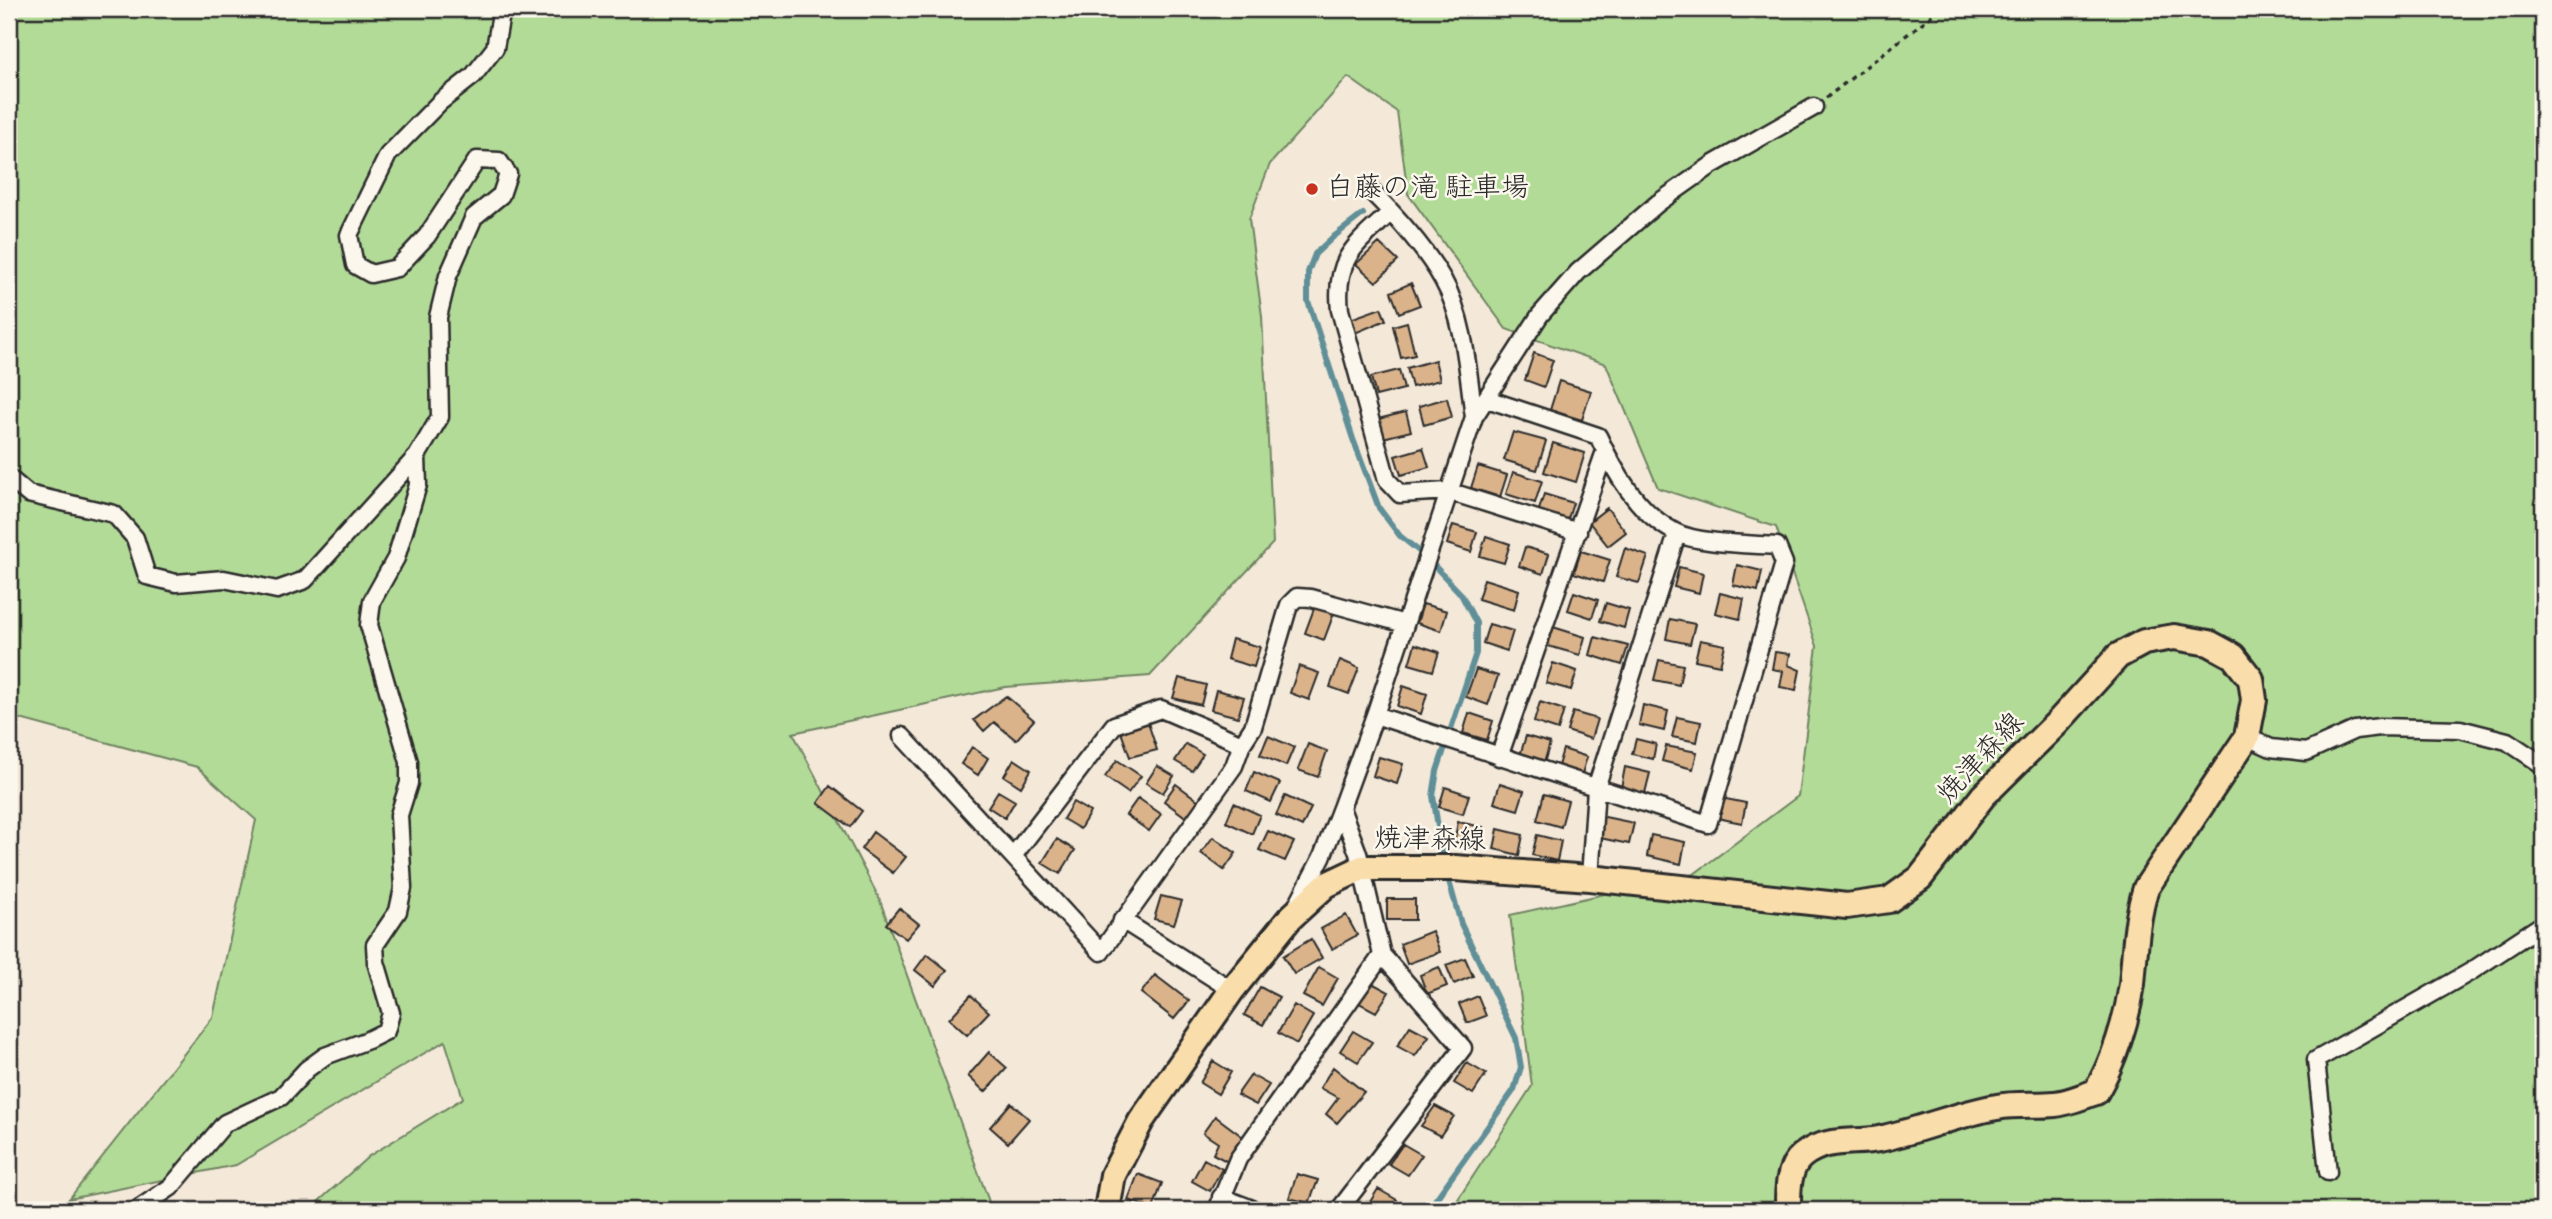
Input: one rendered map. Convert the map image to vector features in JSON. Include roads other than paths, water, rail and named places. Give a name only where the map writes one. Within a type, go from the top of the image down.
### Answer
[{"type":"main road","name":"焼津森線","points":[[1107,1210],[1112,1175],[1140,1121],[1232,990],[1290,918],[1326,886],[1362,869],[1444,868],[1590,878],[1847,906],[1889,900],[1920,878],[1983,796],[2057,723],[2118,656],[2144,642],[2174,637],[2209,643],[2233,656],[2251,679],[2254,701],[2247,737],[2146,888],[2139,909],[2131,989],[2111,1065],[2096,1092],[2058,1104],[1999,1106],[1964,1114],[1909,1133],[1869,1140],[1841,1140],[1817,1146],[1800,1157],[1788,1184],[1788,1210]]},
{"type":"street","points":[[9,478],[28,494],[114,514],[135,538],[147,576],[176,583],[223,579],[277,590],[305,580],[417,456],[440,417],[438,317],[448,276],[474,217],[501,195],[508,174],[499,161],[477,160],[427,236],[397,268],[371,274],[355,265],[349,235],[388,155],[440,102],[473,76],[495,48],[502,9]]},
{"type":"street","points":[[1290,918],[1322,857],[1342,808],[1474,417],[1540,315],[1578,272],[1658,203],[1712,164],[1814,107]]},
{"type":"street","points":[[1371,192],[1391,212],[1444,282],[1459,323],[1474,417]]},
{"type":"street","points":[[1391,212],[1348,252],[1340,283],[1340,310],[1387,480],[1400,494],[1448,491],[1578,532]]},
{"type":"street","points":[[1375,715],[1708,824],[1784,563],[1777,545],[1724,543],[1677,534],[1638,505],[1598,436],[1487,399]]},
{"type":"street","points":[[1499,757],[1605,451]]},
{"type":"street","points":[[137,1210],[171,1186],[225,1123],[281,1097],[307,1069],[325,1056],[386,1031],[391,1013],[376,962],[375,945],[398,911],[403,888],[399,815],[409,783],[409,762],[369,625],[372,601],[396,558],[418,485],[417,456]]},
{"type":"street","points":[[1590,878],[1597,788],[1677,534]]},
{"type":"street","points":[[902,736],[1101,952],[1234,766],[1252,727],[1289,605],[1297,597],[1311,598],[1405,624]]},
{"type":"street","points":[[1013,856],[1114,725],[1161,709],[1242,744]]},
{"type":"street","points":[[2247,737],[2271,748],[2306,752],[2356,730],[2380,727],[2460,729],[2507,741],[2540,763],[2543,768]]},
{"type":"street","points":[[1339,1210],[1463,1048],[1382,955],[1362,869],[1342,808]]},
{"type":"street","points":[[1122,920],[1232,990]]},
{"type":"street","points":[[2328,1172],[2316,1060],[2470,972],[2543,924]]},
{"type":"street","points":[[1255,1210],[1219,1204],[1238,1159],[1382,955]]},
{"type":"waterway","points":[[1363,214],[1315,254],[1308,272],[1308,301],[1353,439],[1379,508],[1400,536],[1425,556],[1461,594],[1476,623],[1476,653],[1437,771],[1433,796],[1444,863]]},
{"type":"waterway","points":[[1428,1210],[1514,1090],[1521,1067],[1516,1038],[1461,924],[1447,874]]},
{"type":"place","name":"白藤の滝 駐車場","points":[[1312,189]]}]
